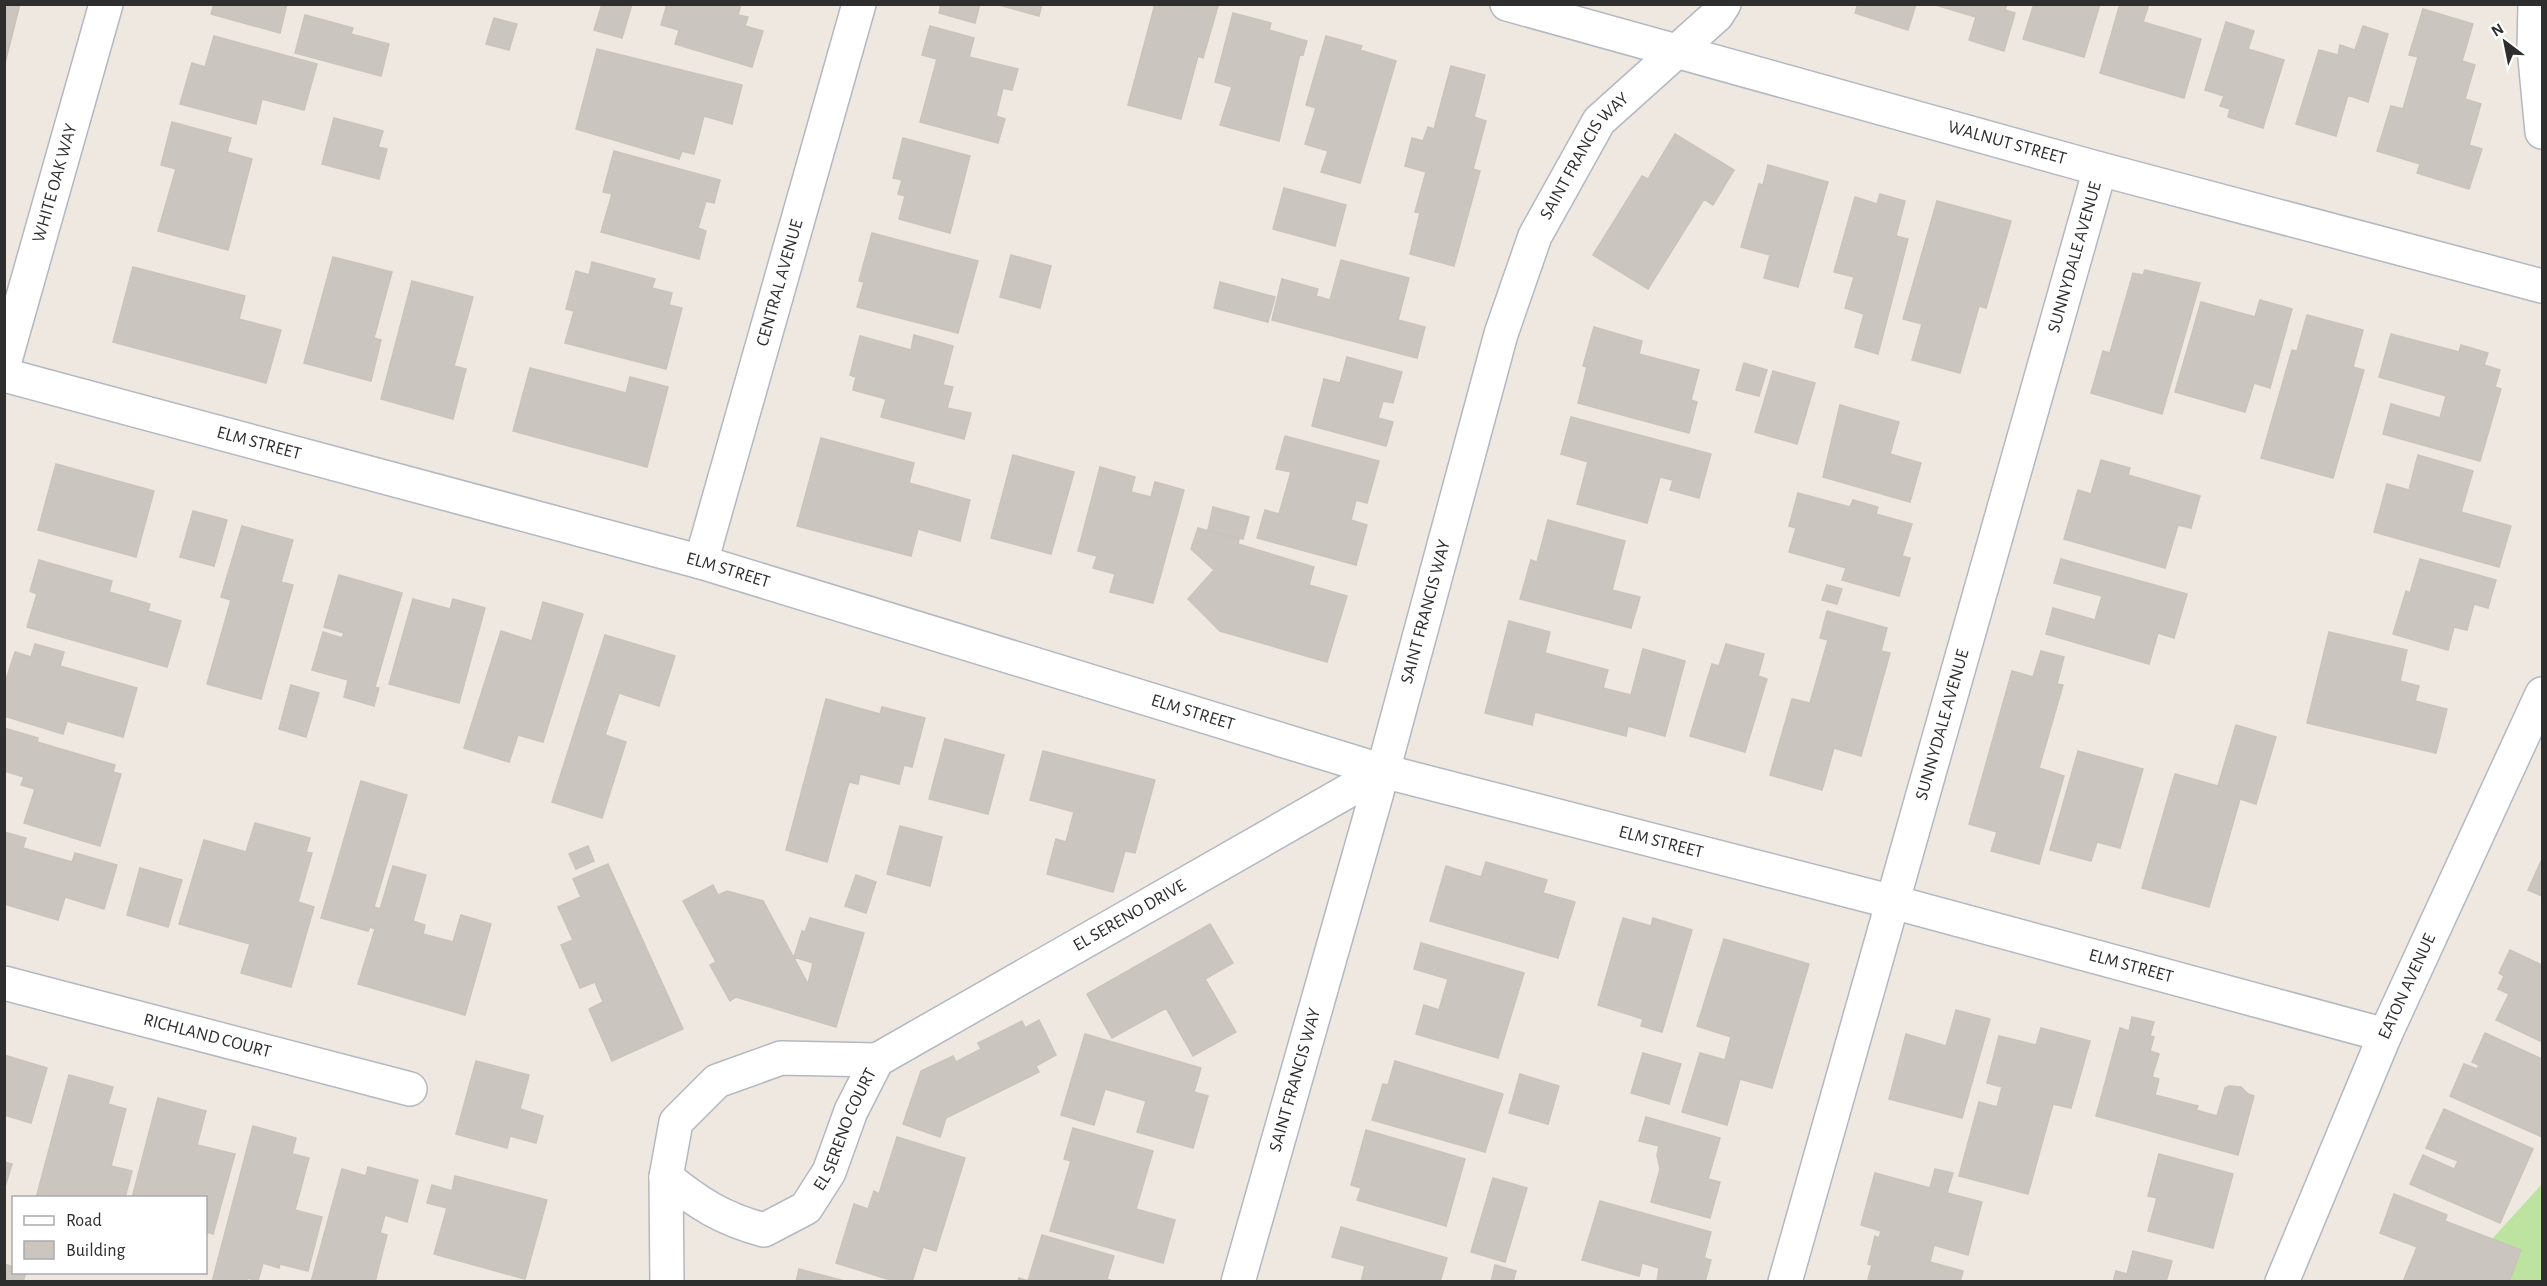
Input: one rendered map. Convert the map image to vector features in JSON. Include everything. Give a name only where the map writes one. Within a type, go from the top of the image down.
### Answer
[{"type":"street","name":"WHITE OAK WAY","points":[[4,364],[106,4]]},
{"type":"street","name":"CENTRAL AVENUE","points":[[701,562],[859,4]]},
{"type":"street","name":"WALNUT STREET","points":[[1507,4],[2100,169],[2542,285]]},
{"type":"street","name":"SAINT FRANCIS WAY","points":[[1238,1281],[1383,771],[1501,334],[1535,236],[1599,121],[1717,15],[1724,4]]},
{"type":"street","points":[[2535,4],[2534,48],[2542,132]]},
{"type":"street","name":"SUNNYDALE AVENUE","points":[[1785,1281],[2100,169]]},
{"type":"street","name":"ELM STREET","points":[[4,375],[701,562],[1383,771],[1893,902],[2385,1035]]},
{"type":"street","name":"EATON AVENUE","points":[[2282,1281],[2385,1035],[2542,694]]},
{"type":"street","name":"EL SERENO DRIVE","points":[[877,1060],[1383,771]]},
{"type":"street","name":"RICHLAND COURT","points":[[4,983],[410,1089]]},
{"type":"street","name":"EL SERENO COURT","points":[[666,1177],[693,1199],[733,1221],[764,1230],[806,1208],[829,1172],[851,1111],[877,1060],[781,1058],[717,1081],[676,1122],[666,1177],[667,1281]]},
{"type":"green space","points":[[2542,1184],[2542,1281],[2494,1281],[2482,1250]]},
{"type":"building","points":[[4,4],[20,4],[4,67]]},
{"type":"building","points":[[214,4],[287,4],[280,33],[211,14]]},
{"type":"building","points":[[602,4],[632,4],[622,38],[594,30]]},
{"type":"building","points":[[667,4],[741,4],[738,15],[748,17],[745,26],[763,31],[752,67],[675,44],[679,30],[661,25]]},
{"type":"building","points":[[941,4],[980,4],[975,23],[939,13]]},
{"type":"building","points":[[995,4],[1042,4],[1039,16]]},
{"type":"building","points":[[1155,4],[1218,6],[1203,58],[1198,56],[1181,119],[1128,105]]},
{"type":"building","points":[[1858,4],[1916,4],[1908,30],[1855,13]]},
{"type":"building","points":[[1932,4],[2007,4],[2005,10],[2015,13],[2004,51],[1969,40],[1976,17]]},
{"type":"building","points":[[2034,4],[2100,4],[2084,57],[2023,39]]},
{"type":"building","points":[[2120,4],[2149,4],[2143,22],[2201,39],[2184,98],[2100,73]]},
{"type":"building","points":[[2423,9],[2473,24],[2462,61],[2475,65],[2465,99],[2481,104],[2469,145],[2482,149],[2469,189],[2417,173],[2420,164],[2377,151],[2391,106],[2403,109],[2418,57],[2409,55]]},
{"type":"building","points":[[1233,13],[1271,23],[1269,30],[1307,41],[1303,55],[1300,54],[1279,141],[1220,125],[1232,87],[1215,82]]},
{"type":"building","points":[[305,15],[353,28],[351,34],[389,44],[381,76],[295,53]]},
{"type":"building","points":[[494,18],[517,24],[509,50],[486,44]]},
{"type":"building","points":[[2226,22],[2254,31],[2248,49],[2284,60],[2263,128],[2228,117],[2230,109],[2220,106],[2224,96],[2205,90]]},
{"type":"building","points":[[930,26],[974,38],[969,57],[1018,69],[1012,90],[1003,88],[996,116],[1005,119],[998,143],[920,122],[937,59],[922,55]]},
{"type":"building","points":[[2363,26],[2388,34],[2368,102],[2348,95],[2336,136],[2296,124],[2319,50],[2338,55],[2340,45],[2355,50]]},
{"type":"building","points":[[214,36],[317,64],[304,110],[262,99],[256,124],[180,104],[192,63],[205,67]]},
{"type":"building","points":[[1326,36],[1362,46],[1360,50],[1396,61],[1360,183],[1321,172],[1328,151],[1305,144],[1316,108],[1306,105]]},
{"type":"building","points":[[597,49],[742,85],[732,124],[704,116],[694,154],[682,151],[679,159],[576,129]]},
{"type":"building","points":[[1451,66],[1485,75],[1474,117],[1486,121],[1473,169],[1480,171],[1454,266],[1410,254],[1420,213],[1415,212],[1426,172],[1405,166],[1412,138],[1423,141],[1428,127],[1434,129]]},
{"type":"building","points":[[334,118],[383,131],[378,147],[387,149],[379,179],[322,164]]},
{"type":"building","points":[[172,122],[231,138],[227,152],[252,159],[228,250],[158,231],[176,169],[161,165]]},
{"type":"building","points":[[1675,134],[1734,170],[1713,205],[1704,199],[1648,289],[1593,255],[1642,176],[1648,179]]},
{"type":"building","points":[[903,138],[970,156],[950,233],[899,219],[905,196],[898,194],[902,180],[893,178]]},
{"type":"building","points":[[614,151],[720,180],[714,203],[706,201],[698,228],[706,231],[699,259],[601,232],[612,194],[603,192]]},
{"type":"building","points":[[1768,165],[1828,182],[1798,287],[1764,278],[1770,255],[1741,247],[1759,184],[1763,185]]},
{"type":"building","points":[[1284,188],[1346,205],[1335,246],[1273,229]]},
{"type":"building","points":[[1880,194],[1905,201],[1896,236],[1908,239],[1878,354],[1855,347],[1864,314],[1845,308],[1854,277],[1834,272],[1855,197],[1877,204]]},
{"type":"building","points":[[1937,201],[2011,221],[1986,308],[1979,306],[1960,373],[1912,360],[1922,324],[1903,319]]},
{"type":"building","points":[[872,233],[978,261],[958,333],[857,307],[864,282],[859,281]]},
{"type":"building","points":[[1011,255],[1051,266],[1040,308],[1000,297]]},
{"type":"building","points":[[333,257],[392,272],[374,338],[381,340],[371,381],[304,363]]},
{"type":"building","points":[[1341,260],[1409,278],[1398,320],[1425,327],[1417,358],[1272,320],[1282,279],[1318,289],[1316,296],[1330,300]]},
{"type":"building","points":[[592,262],[655,279],[652,288],[672,293],[669,305],[682,308],[666,369],[565,343],[574,311],[566,309],[576,271],[589,275]]},
{"type":"building","points":[[133,267],[245,296],[239,319],[281,330],[266,383],[113,342]]},
{"type":"building","points":[[2145,270],[2200,283],[2162,414],[2091,393],[2103,351],[2110,353],[2133,273],[2143,275]]},
{"type":"building","points":[[412,281],[473,297],[454,366],[466,369],[453,419],[381,399]]},
{"type":"building","points":[[1220,282],[1275,297],[1268,322],[1214,308]]},
{"type":"building","points":[[2260,300],[2292,309],[2270,388],[2254,383],[2245,412],[2175,392],[2201,302],[2255,317]]},
{"type":"building","points":[[2307,315],[2363,330],[2353,367],[2364,370],[2333,478],[2261,458],[2292,350],[2297,351]]},
{"type":"building","points":[[1594,327],[1642,341],[1639,354],[1699,370],[1691,400],[1697,402],[1689,433],[1578,403],[1587,367],[1583,366]]},
{"type":"building","points":[[2391,334],[2459,352],[2461,345],[2488,353],[2484,365],[2500,370],[2495,387],[2501,389],[2480,461],[2383,434],[2391,404],[2440,418],[2446,396],[2379,377]]},
{"type":"building","points":[[914,335],[953,346],[943,385],[953,387],[947,408],[971,413],[964,439],[881,417],[886,399],[853,390],[856,377],[850,375],[860,336],[911,350]]},
{"type":"building","points":[[1347,357],[1402,372],[1393,403],[1383,401],[1378,418],[1393,422],[1386,446],[1312,426],[1324,379],[1340,383]]},
{"type":"building","points":[[1744,363],[1767,370],[1759,396],[1736,390]]},
{"type":"building","points":[[530,368],[626,393],[630,377],[668,387],[647,467],[513,431]]},
{"type":"building","points":[[1773,371],[1815,383],[1797,444],[1755,432]]},
{"type":"building","points":[[1840,405],[1899,422],[1890,454],[1921,463],[1910,502],[1823,477]]},
{"type":"building","points":[[1571,417],[1711,454],[1699,498],[1670,490],[1673,480],[1660,477],[1647,523],[1577,504],[1588,462],[1561,454]]},
{"type":"building","points":[[1285,436],[1379,461],[1367,503],[1356,500],[1351,520],[1367,525],[1356,565],[1257,538],[1265,510],[1279,514],[1291,472],[1276,469]]},
{"type":"building","points":[[821,438],[914,463],[909,483],[970,500],[960,541],[918,529],[911,556],[797,526]]},
{"type":"building","points":[[1013,455],[1074,472],[1051,554],[991,538]]},
{"type":"building","points":[[2418,455],[2473,471],[2461,512],[2511,526],[2499,567],[2374,532],[2387,484],[2409,490]]},
{"type":"building","points":[[2101,460],[2130,468],[2128,475],[2200,496],[2191,528],[2178,525],[2165,568],[2064,539],[2078,490],[2091,494]]},
{"type":"building","points":[[56,464],[154,491],[136,557],[38,530]]},
{"type":"building","points":[[1100,467],[1135,477],[1131,492],[1151,497],[1155,482],[1184,490],[1153,603],[1110,592],[1115,574],[1093,568],[1097,556],[1078,551]]},
{"type":"building","points":[[1798,493],[1850,507],[1853,500],[1878,507],[1876,514],[1912,524],[1902,556],[1910,558],[1899,596],[1842,580],[1846,568],[1789,552],[1796,528],[1789,526]]},
{"type":"building","points":[[1213,507],[1249,517],[1243,539],[1208,530]]},
{"type":"building","points":[[193,511],[227,520],[214,566],[180,557]]},
{"type":"building","points":[[1548,520],[1625,541],[1612,590],[1640,597],[1631,628],[1520,599],[1531,560],[1537,562]]},
{"type":"building","points":[[242,526],[293,540],[281,582],[293,585],[261,699],[207,684],[231,600],[221,597]]},
{"type":"building","points":[[1198,528],[1239,539],[1238,544],[1314,567],[1309,585],[1347,596],[1327,662],[1220,631],[1188,599],[1214,570],[1191,549]]},
{"type":"building","points":[[2061,559],[2187,594],[2174,638],[2158,633],[2149,664],[2046,634],[2053,608],[2095,620],[2102,596],[2054,583]]},
{"type":"building","points":[[2420,559],[2496,580],[2488,608],[2474,604],[2467,630],[2454,627],[2448,650],[2393,634],[2406,591],[2410,593]]},
{"type":"building","points":[[39,560],[112,581],[109,592],[150,604],[148,611],[181,621],[167,667],[27,627],[37,594],[30,591]]},
{"type":"building","points":[[339,575],[402,593],[375,687],[379,688],[374,706],[344,697],[348,680],[312,670],[323,632],[342,638],[344,633],[324,627]]},
{"type":"building","points":[[1827,585],[1842,589],[1837,604],[1822,600]]},
{"type":"building","points":[[413,599],[450,609],[453,599],[485,608],[459,703],[389,684]]},
{"type":"building","points":[[543,602],[583,614],[543,742],[518,735],[509,762],[464,748],[501,631],[532,641]]},
{"type":"building","points":[[1827,611],[1887,628],[1881,651],[1890,653],[1861,756],[1834,748],[1822,790],[1770,775],[1792,699],[1810,703],[1828,640],[1820,638]]},
{"type":"building","points":[[1509,621],[1550,632],[1545,653],[1608,670],[1603,688],[1631,695],[1643,649],[1685,661],[1665,736],[1628,726],[1626,736],[1535,712],[1532,725],[1485,713]]},
{"type":"building","points":[[2329,632],[2407,650],[2400,681],[2419,686],[2415,701],[2447,709],[2436,753],[2307,723]]},
{"type":"building","points":[[605,635],[675,656],[659,706],[619,693],[605,735],[626,742],[602,818],[552,802]]},
{"type":"building","points":[[35,644],[64,652],[60,666],[137,688],[123,737],[67,721],[63,734],[4,716],[4,686],[15,652],[31,657]]},
{"type":"building","points":[[1726,644],[1764,654],[1758,676],[1767,679],[1745,752],[1690,736],[1712,664],[1719,666]]},
{"type":"building","points":[[2041,651],[2064,657],[2057,684],[2063,685],[2039,768],[2064,776],[2039,864],[1991,851],[1997,832],[1969,824],[2012,671],[2033,677]]},
{"type":"building","points":[[291,685],[319,693],[306,737],[279,729]]},
{"type":"building","points":[[826,699],[880,714],[882,707],[925,718],[912,767],[904,765],[899,784],[860,774],[858,784],[849,782],[827,862],[786,850]]},
{"type":"building","points":[[2236,725],[2276,737],[2256,804],[2240,799],[2209,907],[2142,888],[2175,774],[2218,786]]},
{"type":"building","points":[[4,728],[38,738],[37,742],[115,765],[113,772],[121,774],[100,846],[24,823],[35,789],[21,785],[24,777],[4,771]]},
{"type":"building","points":[[945,739],[1004,755],[988,814],[929,799]]},
{"type":"building","points":[[1043,751],[1155,780],[1135,853],[1125,851],[1113,892],[1047,874],[1056,839],[1066,842],[1074,812],[1030,800]]},
{"type":"building","points":[[2078,751],[2143,769],[2120,848],[2097,842],[2091,861],[2050,850]]},
{"type":"building","points":[[361,781],[407,795],[374,907],[380,909],[393,866],[426,875],[413,921],[425,925],[423,934],[453,942],[461,915],[491,924],[465,1015],[358,984],[375,929],[370,927],[368,931],[321,918]]},
{"type":"building","points":[[255,823],[310,838],[306,852],[312,853],[298,902],[314,907],[291,987],[241,973],[250,944],[179,924],[204,840],[246,852]]},
{"type":"building","points":[[900,826],[942,837],[930,886],[887,874]]},
{"type":"building","points":[[4,832],[26,838],[23,848],[72,862],[75,853],[117,865],[104,909],[65,897],[58,920],[4,904]]},
{"type":"building","points":[[588,846],[594,861],[576,869],[569,854]]},
{"type":"building","points":[[2542,859],[2542,896],[2528,890]]},
{"type":"building","points":[[1486,862],[1547,880],[1543,893],[1575,902],[1558,958],[1430,921],[1446,866],[1481,877]]},
{"type":"building","points":[[608,864],[683,1029],[612,1061],[589,1009],[603,1002],[595,982],[580,988],[561,945],[573,940],[558,907],[581,897],[573,879]]},
{"type":"building","points":[[140,868],[182,880],[168,927],[127,915]]},
{"type":"building","points":[[856,875],[876,882],[866,913],[845,906]]},
{"type":"building","points":[[713,885],[718,895],[727,891],[763,901],[808,984],[813,963],[794,957],[802,931],[805,932],[810,918],[864,933],[836,1027],[736,997],[730,1001],[710,965],[716,962],[683,901]]},
{"type":"building","points":[[1623,918],[1651,926],[1653,918],[1692,930],[1662,1032],[1641,1026],[1643,1019],[1598,1005]]},
{"type":"building","points":[[1210,924],[1233,963],[1205,979],[1236,1032],[1193,1056],[1166,1008],[1112,1038],[1087,994]]},
{"type":"building","points":[[1724,939],[1809,964],[1772,1088],[1740,1079],[1727,1125],[1682,1112],[1700,1053],[1725,1060],[1731,1037],[1697,1026]]},
{"type":"building","points":[[1421,943],[1524,973],[1498,1058],[1416,1034],[1424,1005],[1439,1010],[1448,979],[1414,969]]},
{"type":"building","points":[[2510,950],[2542,965],[2542,1042],[2496,1020],[2509,994],[2498,989],[2504,976],[2499,973]]},
{"type":"building","points":[[1956,1010],[1990,1019],[1962,1118],[1889,1099],[1906,1034],[1946,1046]]},
{"type":"building","points":[[2132,1017],[2154,1022],[2150,1036],[2154,1037],[2150,1051],[2159,1054],[2152,1077],[2159,1079],[2155,1095],[2198,1106],[2196,1110],[2217,1116],[2225,1088],[2241,1087],[2254,1096],[2238,1155],[2096,1116],[2120,1028],[2129,1031]]},
{"type":"building","points":[[1039,1020],[1056,1055],[1036,1066],[1039,1072],[946,1118],[940,1137],[903,1124],[921,1071],[953,1056],[956,1062],[981,1049],[978,1043],[1022,1021],[1025,1028]]},
{"type":"building","points":[[2041,1028],[2090,1041],[2071,1108],[2053,1104],[2028,1194],[1959,1176],[1979,1102],[1997,1107],[2002,1087],[1987,1083],[1999,1036],[2036,1045]]},
{"type":"building","points":[[2485,1033],[2542,1059],[2542,1137],[2450,1096],[2464,1064],[2477,1069],[2479,1065],[2472,1062]]},
{"type":"building","points":[[1085,1034],[1201,1068],[1194,1092],[1208,1096],[1193,1148],[1137,1132],[1146,1101],[1105,1089],[1094,1125],[1061,1115]]},
{"type":"building","points":[[1643,1053],[1681,1064],[1669,1104],[1631,1093]]},
{"type":"building","points":[[4,1055],[47,1068],[31,1123],[4,1115]]},
{"type":"building","points":[[476,1061],[529,1075],[520,1109],[543,1116],[536,1143],[510,1136],[507,1148],[456,1134]]},
{"type":"building","points":[[1395,1061],[1503,1094],[1485,1152],[1372,1120],[1383,1084],[1388,1085]]},
{"type":"building","points":[[1520,1074],[1559,1086],[1548,1124],[1509,1113]]},
{"type":"building","points":[[69,1075],[113,1087],[108,1104],[126,1109],[111,1166],[132,1171],[126,1196],[37,1196]]},
{"type":"building","points":[[158,1098],[206,1111],[197,1145],[235,1154],[213,1234],[207,1232],[207,1196],[133,1196]]},
{"type":"building","points":[[2444,1109],[2533,1149],[2500,1223],[2410,1184],[2423,1155],[2454,1169],[2458,1161],[2426,1148]]},
{"type":"building","points":[[1646,1117],[1720,1138],[1708,1179],[1720,1182],[1710,1218],[1651,1202],[1660,1169],[1657,1155],[1659,1146],[1639,1141]]},
{"type":"building","points":[[253,1126],[296,1138],[292,1154],[309,1158],[295,1210],[322,1217],[308,1271],[280,1264],[279,1268],[263,1263],[258,1281],[248,1278],[247,1282],[212,1282]]},
{"type":"building","points":[[1073,1128],[1153,1151],[1136,1209],[1175,1220],[1163,1263],[1050,1231],[1071,1161],[1064,1159]]},
{"type":"building","points":[[1366,1130],[1465,1159],[1446,1226],[1357,1200],[1361,1188],[1351,1185]]},
{"type":"building","points":[[897,1137],[965,1158],[936,1251],[923,1247],[912,1282],[897,1282],[836,1263],[854,1204],[868,1209],[874,1191],[879,1194]]},
{"type":"building","points":[[2159,1154],[2233,1174],[2213,1248],[2148,1231],[2157,1198],[2148,1196]]},
{"type":"building","points":[[4,1162],[12,1164],[4,1190]]},
{"type":"building","points":[[368,1167],[418,1180],[407,1222],[385,1215],[380,1233],[387,1235],[375,1282],[311,1282],[342,1169],[366,1176]]},
{"type":"building","points":[[1935,1169],[1953,1173],[1947,1193],[1982,1202],[1968,1255],[1934,1245],[1930,1262],[1963,1271],[1960,1282],[1877,1282],[1868,1279],[1872,1265],[1868,1264],[1875,1236],[1879,1238],[1881,1231],[1861,1225],[1875,1173],[1930,1188]]},
{"type":"building","points":[[455,1176],[547,1200],[525,1279],[434,1254],[447,1208],[427,1203],[432,1185],[452,1191]]},
{"type":"building","points":[[1493,1178],[1527,1188],[1505,1262],[1471,1252]]},
{"type":"building","points":[[2394,1194],[2447,1215],[2445,1221],[2521,1250],[2509,1282],[2403,1282],[2417,1247],[2380,1233]]},
{"type":"building","points":[[1600,1201],[1711,1232],[1704,1258],[1711,1260],[1705,1282],[1657,1282],[1659,1268],[1642,1263],[1639,1276],[1582,1260]]},
{"type":"building","points":[[1341,1227],[1447,1258],[1440,1282],[1361,1282],[1365,1266],[1332,1257]]},
{"type":"building","points":[[1042,1235],[1114,1256],[1107,1279],[1115,1282],[1018,1282],[1019,1278],[1028,1281]]},
{"type":"building","points":[[2133,1251],[2172,1261],[2166,1282],[2113,1282],[2116,1271],[2127,1274]]},
{"type":"building","points":[[4,1264],[12,1266],[12,1274],[25,1274],[23,1282],[4,1282]]},
{"type":"building","points":[[1495,1265],[1516,1271],[1513,1282],[1491,1282]]},
{"type":"building","points":[[799,1269],[848,1282],[796,1282]]}]
